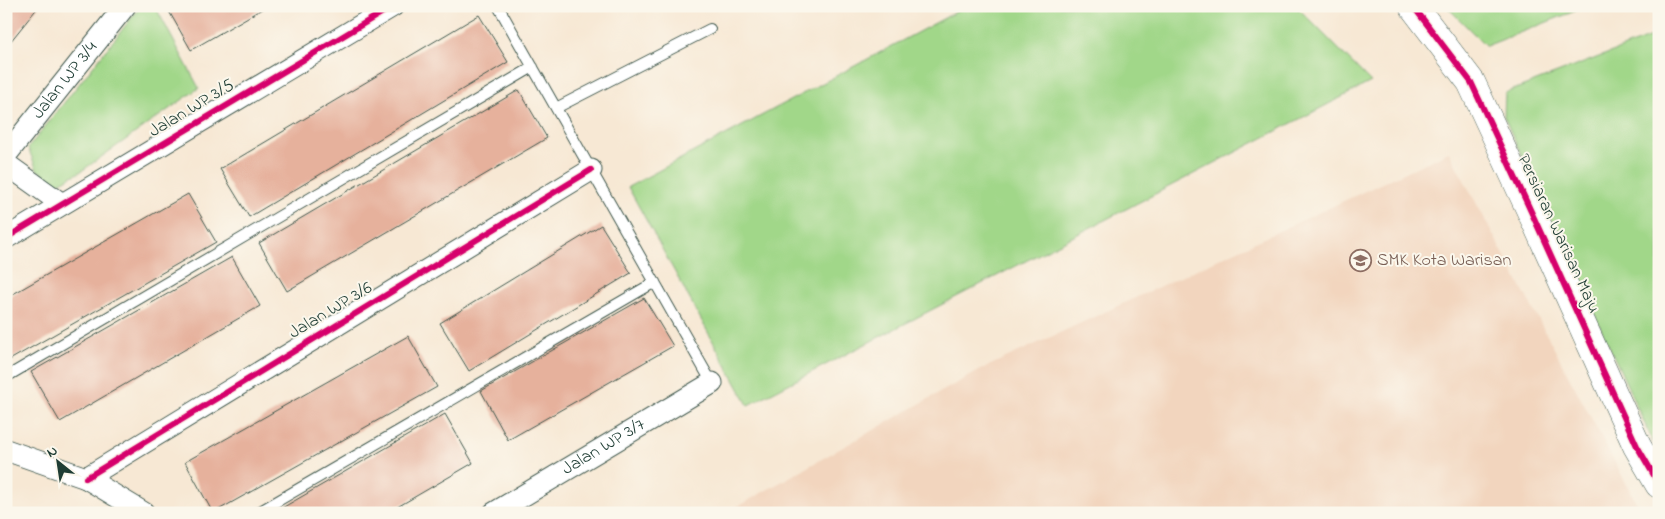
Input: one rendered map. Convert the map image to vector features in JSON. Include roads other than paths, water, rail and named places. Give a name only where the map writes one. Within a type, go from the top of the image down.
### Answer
[{"type":"street","name":"Jalan WP 3/4","points":[[6,155],[125,6]]},
{"type":"street","name":"Jalan WP 3/5","points":[[6,238],[393,6]]},
{"type":"street","name":"Persiaran Warisan Maju","points":[[1413,6],[1471,82],[1637,446],[1659,484]]},
{"type":"street","points":[[6,164],[62,204]]},
{"type":"street","name":"Jalan WP 3/6","points":[[86,478],[591,170]]},
{"type":"street","name":"Jalan WP 3/7","points":[[494,513],[712,383]]},
{"type":"street","points":[[6,450],[86,478],[144,513]]},
{"type":"lane","points":[[498,6],[712,383]]},
{"type":"lane","points":[[556,108],[710,29]]},
{"type":"lane","points":[[6,377],[533,67]]},
{"type":"lane","points":[[256,513],[655,282]]},
{"type":"place","name":"SMK Kota Warisan","points":[[1361,261]]}]
